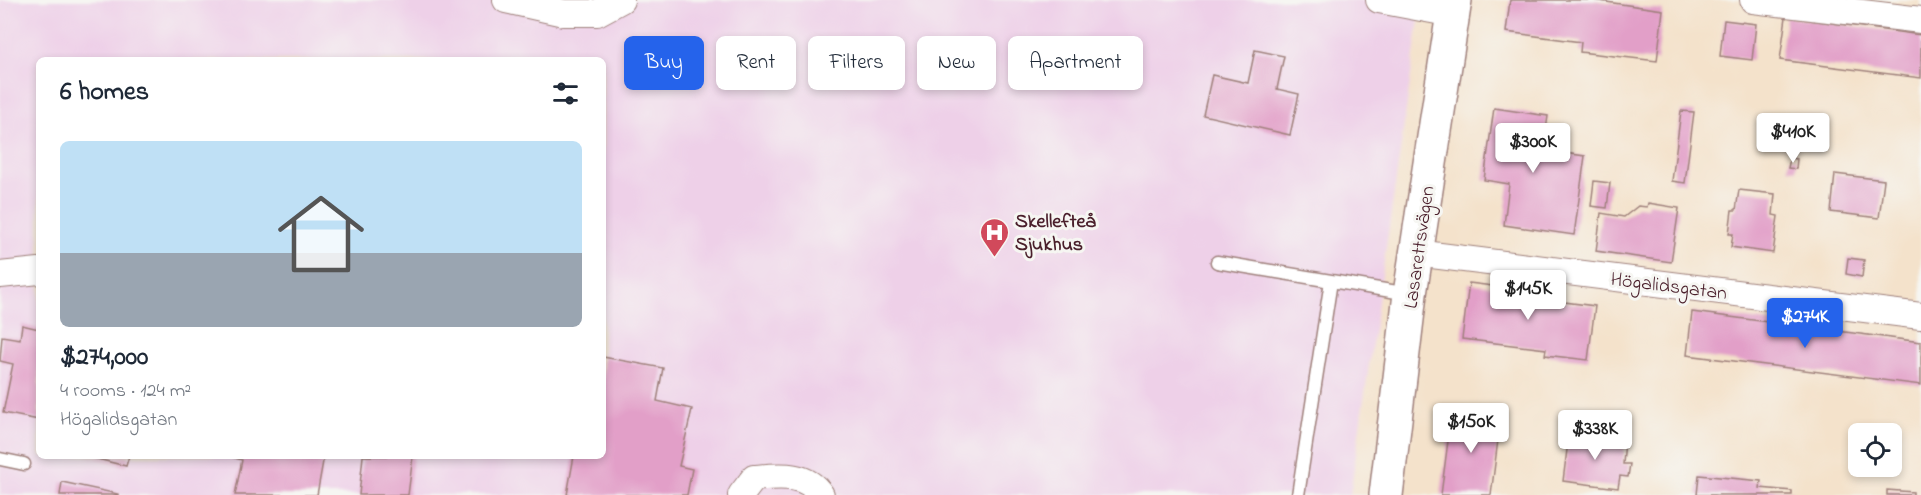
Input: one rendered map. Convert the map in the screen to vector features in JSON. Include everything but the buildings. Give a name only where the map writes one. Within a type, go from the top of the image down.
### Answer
[{"type":"main road","name":"Lasarettsvägen","points":[[1386,495],[1410,294],[1454,7]]},
{"type":"street","points":[[506,0],[564,13],[597,13],[621,0]]},
{"type":"street","points":[[1379,0],[1454,7]]},
{"type":"street","points":[[1753,0],[1921,20]]},
{"type":"street","name":"Högalidsgatan","points":[[1416,253],[1921,316]]},
{"type":"street","points":[[0,275],[36,271]]},
{"type":"street","points":[[741,495],[754,478],[780,476],[800,478],[816,488],[821,495]]},
{"type":"lane","points":[[1217,262],[1410,294]]},
{"type":"lane","points":[[1298,495],[1331,281]]},
{"type":"lane","points":[[0,459],[24,464]]},
{"type":"shaded area","name":"Skellefteå Sjukhus","points":[[0,0],[1422,0],[1350,495],[0,495]]},
{"type":"place","name":"Skellefteå Sjukhus","points":[[994,258]]}]
